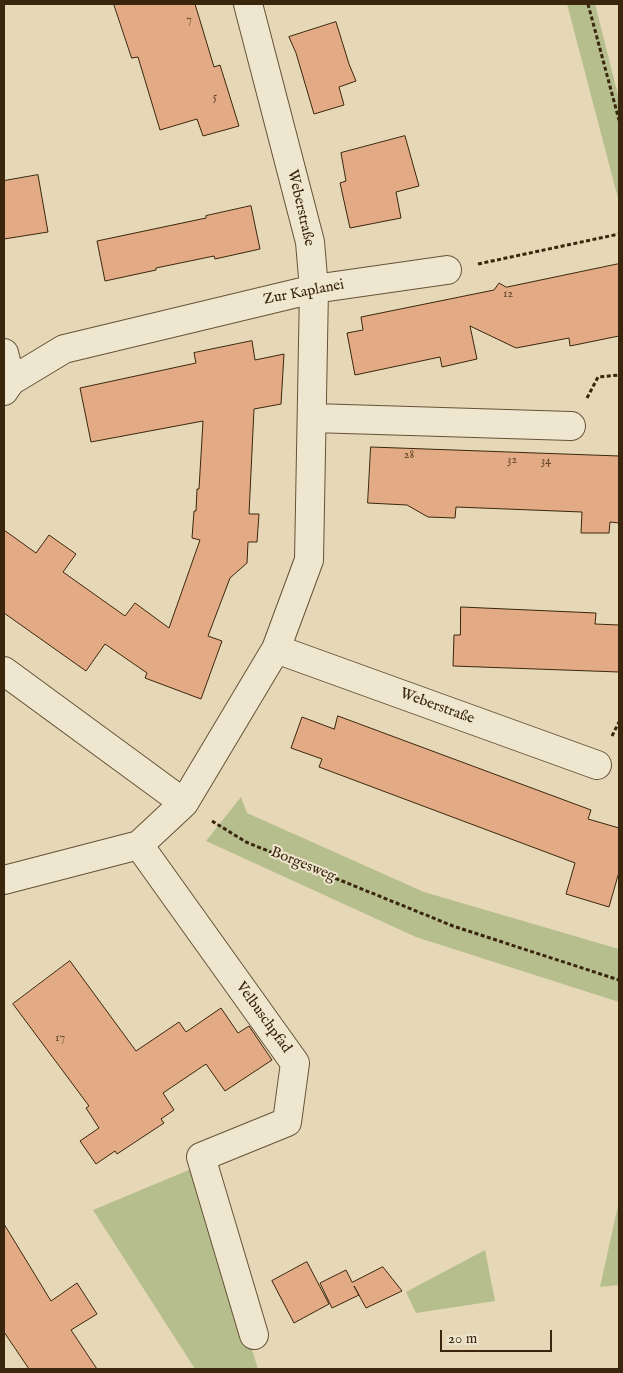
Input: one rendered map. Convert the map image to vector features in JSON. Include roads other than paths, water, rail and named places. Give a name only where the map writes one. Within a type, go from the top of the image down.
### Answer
[{"type":"street","name":"Weberstraße","points":[[184,803],[276,649],[309,560],[314,289],[310,242],[248,4]]},
{"type":"street","name":"Zur Kaplanei","points":[[7,386],[64,349],[314,289],[447,270]]},
{"type":"street","points":[[4,353],[7,386]]},
{"type":"street","points":[[312,418],[571,426]]},
{"type":"street","name":"Weberstraße","points":[[276,649],[597,765]]},
{"type":"street","points":[[4,671],[184,803],[139,845],[4,880]]},
{"type":"street","name":"Velbuschpfad","points":[[139,845],[295,1063],[287,1122],[201,1158],[254,1334]]}]
